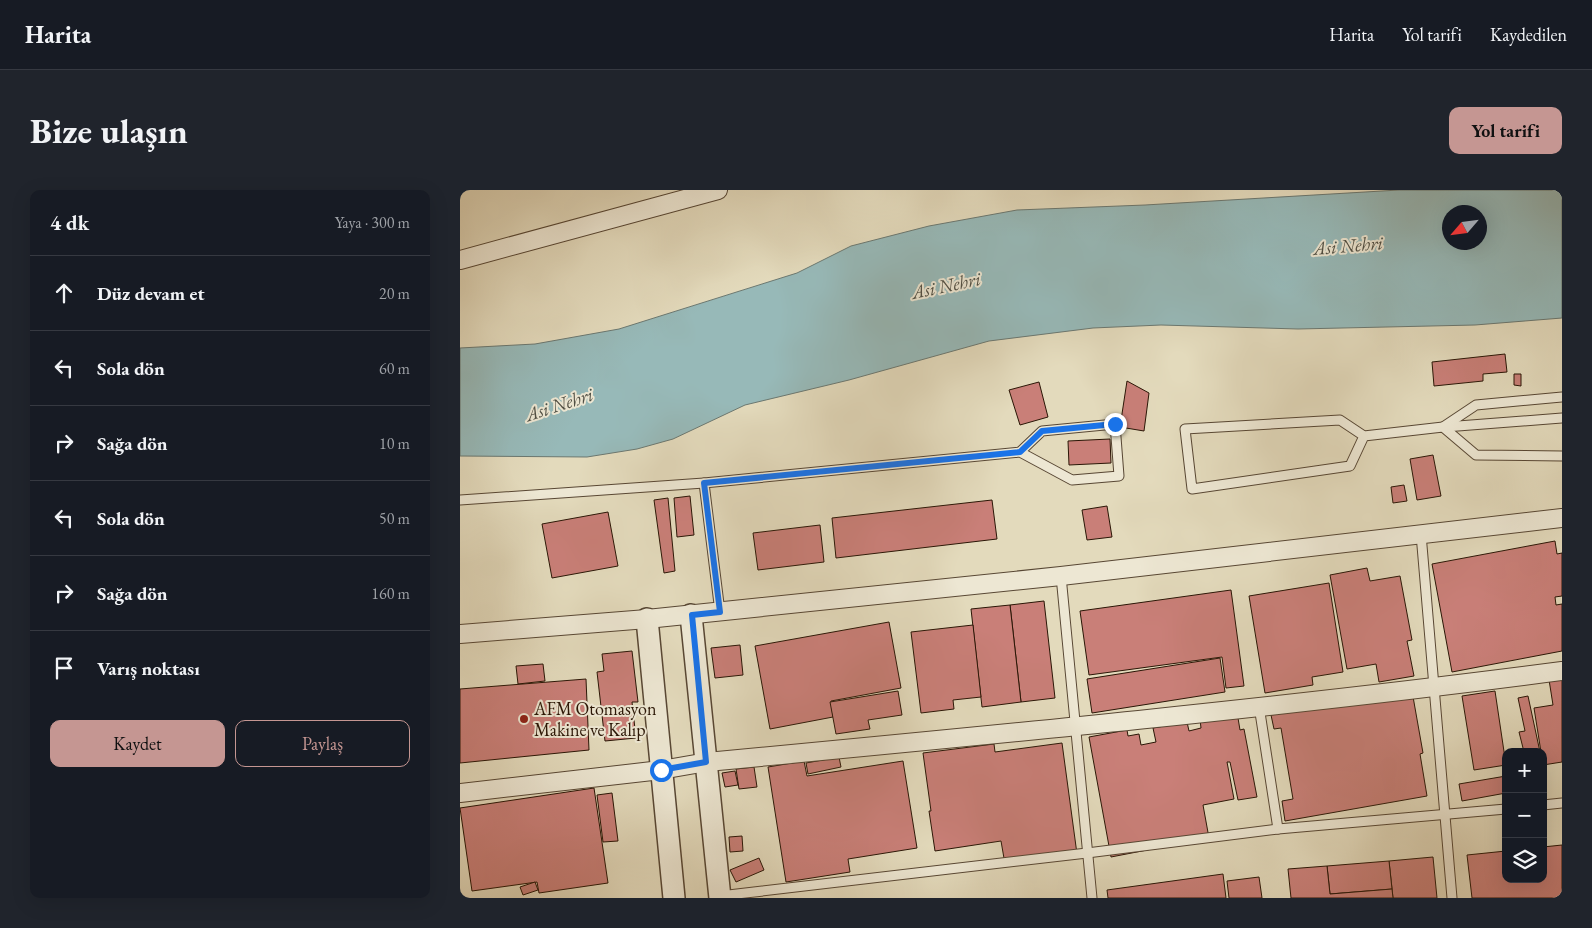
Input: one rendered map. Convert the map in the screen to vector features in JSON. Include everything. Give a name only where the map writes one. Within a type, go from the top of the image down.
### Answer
[{"type":"street","points":[[460,260],[718,190]]},
{"type":"street","points":[[460,634],[692,615],[1061,576],[1562,518]]},
{"type":"street","points":[[692,615],[717,897]]},
{"type":"street","points":[[647,619],[674,898]]},
{"type":"street","points":[[460,793],[661,770],[706,762],[1075,727],[1562,671]]},
{"type":"lane","points":[[1443,427],[1476,405],[1562,397]]},
{"type":"lane","points":[[1364,436],[1350,466],[1192,489],[1185,429],[1340,420],[1364,436],[1443,427],[1562,418]]},
{"type":"lane","points":[[460,500],[704,483],[1020,452],[1072,480],[1119,476],[1115,424],[1042,431],[1020,452]]},
{"type":"lane","points":[[1443,427],[1476,455],[1562,456]]},
{"type":"lane","points":[[704,483],[720,612]]},
{"type":"lane","points":[[1421,534],[1452,898]]},
{"type":"lane","points":[[1061,576],[1092,898]]},
{"type":"lane","points":[[1259,706],[1278,829]]},
{"type":"lane","points":[[1547,805],[1562,803]]},
{"type":"lane","points":[[717,897],[1278,829],[1502,809]]},
{"type":"water","name":"Asi Nehri","points":[[1399,190],[1562,190],[1562,318],[1475,325],[1298,329],[1161,325],[1093,328],[989,341],[849,380],[745,405],[673,439],[637,449],[587,457],[460,456],[460,348],[535,344],[619,329],[797,273],[851,246],[929,226],[1017,210],[1145,205]]},
{"type":"building","points":[[1505,354],[1507,372],[1483,374],[1483,381],[1434,386],[1432,362]]},
{"type":"building","points":[[1514,374],[1521,374],[1521,386],[1514,385]]},
{"type":"building","points":[[1127,381],[1149,393],[1144,431],[1120,427]]},
{"type":"building","points":[[1039,382],[1048,417],[1020,425],[1009,390]]},
{"type":"building","points":[[1110,439],[1111,463],[1069,465],[1068,441]]},
{"type":"building","points":[[1433,455],[1441,496],[1417,500],[1410,459]]},
{"type":"building","points":[[1404,485],[1407,501],[1393,503],[1391,487]]},
{"type":"building","points":[[690,496],[694,535],[677,537],[674,498]]},
{"type":"building","points":[[668,498],[675,571],[664,573],[654,500]]},
{"type":"building","points":[[992,500],[997,539],[836,558],[832,518]]},
{"type":"building","points":[[1107,506],[1112,537],[1087,540],[1082,510]]},
{"type":"building","points":[[608,512],[618,566],[552,578],[542,524]]},
{"type":"building","points":[[820,525],[824,562],[758,570],[753,533]]},
{"type":"building","points":[[1555,541],[1557,554],[1562,553],[1562,596],[1555,597],[1556,605],[1562,604],[1562,651],[1452,672],[1432,564]]},
{"type":"building","points":[[1367,568],[1370,581],[1400,576],[1412,640],[1407,641],[1414,676],[1379,682],[1376,664],[1347,669],[1330,575]]},
{"type":"building","points":[[1329,583],[1343,672],[1312,677],[1313,685],[1265,693],[1249,596]]},
{"type":"building","points":[[1231,590],[1244,686],[1226,688],[1222,657],[1089,675],[1080,611]]},
{"type":"building","points":[[1044,601],[1055,698],[1021,702],[1010,605]]},
{"type":"building","points":[[1010,605],[1021,702],[982,707],[971,609]]},
{"type":"building","points":[[889,622],[901,688],[831,701],[833,717],[770,729],[755,646]]},
{"type":"building","points":[[973,625],[981,697],[953,700],[954,709],[921,713],[911,632]]},
{"type":"building","points":[[740,645],[743,675],[715,678],[711,648]]},
{"type":"building","points":[[632,651],[638,702],[632,702],[636,738],[605,741],[597,672],[604,671],[602,654]]},
{"type":"building","points":[[1220,658],[1225,692],[1092,713],[1087,679]]},
{"type":"building","points":[[543,664],[545,681],[518,684],[516,666]]},
{"type":"building","points":[[1562,664],[1562,762],[1547,764],[1547,748],[1540,748],[1534,708],[1553,705],[1547,667]]},
{"type":"building","name":"AFM Otomasyon Makine ve Kalıp","points":[[586,679],[589,750],[460,763],[460,689]]},
{"type":"building","points":[[898,691],[902,715],[868,720],[870,729],[836,734],[830,702]]},
{"type":"building","points":[[1412,691],[1423,753],[1420,754],[1427,796],[1285,821],[1282,801],[1293,799],[1281,728],[1274,729],[1271,715]]},
{"type":"building","points":[[1495,691],[1503,748],[1502,766],[1474,770],[1462,696]]},
{"type":"building","points":[[1528,696],[1539,748],[1523,748],[1519,732],[1525,731],[1518,698]]},
{"type":"building","points":[[1237,712],[1240,730],[1244,729],[1257,797],[1238,800],[1230,762],[1227,762],[1234,799],[1203,805],[1209,838],[1111,857],[1089,737],[1127,730],[1128,736],[1139,734],[1141,745],[1156,742],[1153,728],[1187,722],[1189,731],[1201,728],[1200,719]]},
{"type":"building","points":[[1062,743],[1077,854],[1005,864],[1001,841],[935,851],[923,753],[994,744],[995,752]]},
{"type":"building","points":[[839,757],[841,767],[808,774],[806,763]]},
{"type":"building","points":[[804,761],[807,776],[903,761],[917,848],[848,859],[850,872],[786,882],[768,767]]},
{"type":"building","points":[[754,767],[757,787],[739,789],[736,769]]},
{"type":"building","points":[[735,771],[738,785],[725,787],[722,773]]},
{"type":"building","points":[[1502,777],[1502,794],[1462,801],[1459,784]]},
{"type":"building","points":[[594,788],[608,883],[539,893],[537,882],[472,891],[460,808]]},
{"type":"building","points":[[612,793],[618,841],[603,842],[597,795]]},
{"type":"building","points":[[742,836],[743,851],[730,852],[729,837]]},
{"type":"building","points":[[1562,845],[1562,898],[1472,898],[1467,855],[1502,851],[1502,883],[1547,883],[1547,847]]},
{"type":"building","points":[[1433,857],[1437,898],[1393,898],[1389,861]]},
{"type":"building","points":[[759,858],[764,870],[736,882],[730,870]]},
{"type":"building","points":[[1389,861],[1392,889],[1330,894],[1327,866]]},
{"type":"building","points":[[1327,866],[1330,894],[1392,889],[1393,898],[1291,898],[1288,869]]},
{"type":"building","points":[[1223,874],[1226,898],[1108,898],[1107,890]]},
{"type":"building","points":[[1259,877],[1262,898],[1229,898],[1227,881]]},
{"type":"building","points":[[535,882],[538,890],[523,895],[520,887]]},
{"type":"place","name":"AFM Otomasyon Makine ve Kalıp","points":[[524,719]]},
{"type":"route","points":[[661,770],[706,762],[692,615],[720,612],[704,483],[1020,452],[1042,431],[1115,424]]}]
